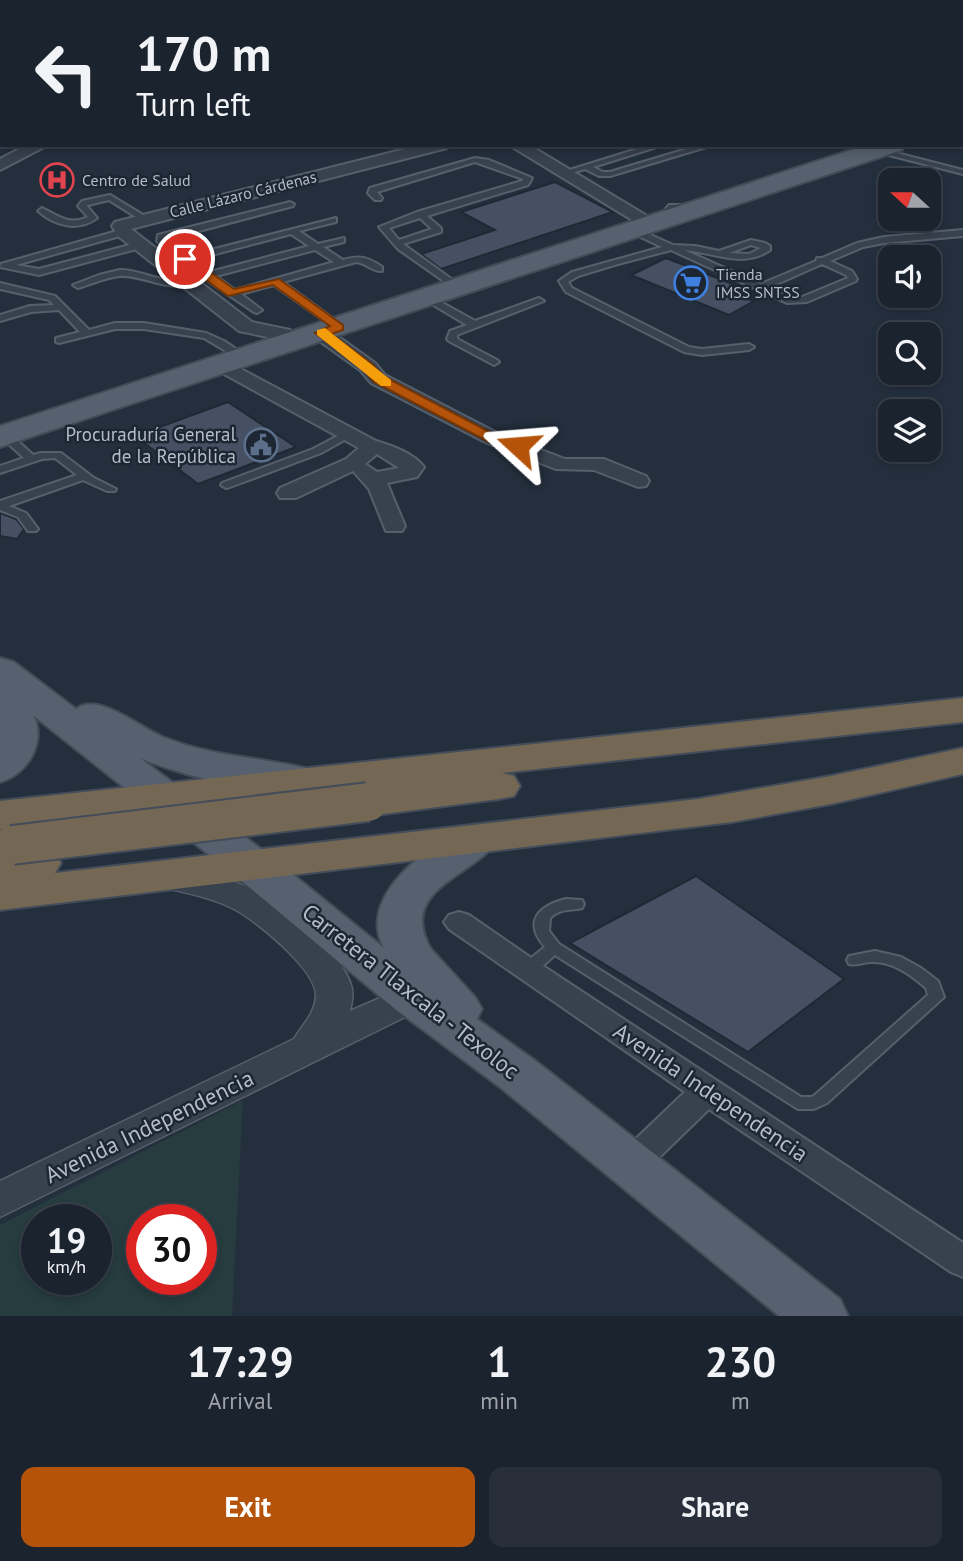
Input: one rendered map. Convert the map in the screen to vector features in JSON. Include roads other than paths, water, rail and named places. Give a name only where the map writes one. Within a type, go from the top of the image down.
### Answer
[{"type":"highway","points":[[10,847],[99,804],[963,710]]},
{"type":"highway","points":[[376,813],[963,731]]},
{"type":"highway","points":[[10,847],[963,754]]},
{"type":"highway","points":[[0,895],[698,813],[798,798],[904,777],[963,761]]},
{"type":"highway","points":[[308,781],[301,811],[307,829],[334,857]]},
{"type":"highway","points":[[99,804],[131,811],[141,824],[141,838],[135,853],[124,867],[104,882]]},
{"type":"main road","points":[[2,454],[238,360],[887,147]]},
{"type":"main road","points":[[0,769],[21,734],[19,721],[2,681]]},
{"type":"main road","points":[[2,681],[87,712],[112,729],[166,756],[225,772],[308,781]]},
{"type":"main road","name":"Carretera Tlaxcala - Texoloc","points":[[2,681],[164,797],[253,866],[412,997],[519,1075],[820,1316]]},
{"type":"main road","points":[[476,840],[431,867],[414,886],[404,904],[400,921],[401,938],[412,959],[519,1075]]},
{"type":"street","points":[[0,165],[36,147]]},
{"type":"street","name":"Calle Lázaro Cárdenas","points":[[124,232],[120,228],[123,225],[145,218],[433,147]]},
{"type":"street","points":[[520,147],[653,225]]},
{"type":"street","points":[[124,232],[246,327],[276,332],[319,334],[368,367],[378,379],[494,439],[563,465],[597,463],[638,481]]},
{"type":"street","points":[[246,327],[238,360],[349,433],[373,447],[388,451],[413,468],[404,474],[374,479]]},
{"type":"street","points":[[288,493],[353,463],[373,447]]},
{"type":"street","points":[[353,463],[374,479],[394,526]]},
{"type":"street","points":[[166,877],[242,897],[319,959],[332,982],[335,1003],[322,1030],[305,1049]]},
{"type":"street","name":"Avenida Independencia","points":[[459,922],[526,970],[963,1262]]},
{"type":"street","name":"Avenida Independencia","points":[[0,1200],[412,997]]},
{"type":"street","points":[[631,1164],[708,1090]]},
{"type":"lane","points":[[564,173],[652,147]]},
{"type":"lane","points":[[586,167],[610,174],[702,147]]},
{"type":"lane","points":[[887,147],[963,172]]},
{"type":"lane","points":[[379,198],[372,193],[376,188],[475,160],[529,180],[383,227],[397,243],[458,288]]},
{"type":"lane","points":[[42,211],[61,224],[74,224],[93,218],[82,206],[85,203],[110,197],[145,218]]},
{"type":"lane","points":[[257,310],[207,276],[161,241],[161,237],[290,204]]},
{"type":"lane","points":[[397,243],[438,230],[419,214]]},
{"type":"lane","points":[[185,259],[333,220]]},
{"type":"lane","points":[[653,225],[673,248],[786,299],[800,301],[853,279],[849,273],[820,260]]},
{"type":"lane","points":[[293,231],[341,263]]},
{"type":"lane","points":[[2,266],[124,232]]},
{"type":"lane","points":[[760,288],[820,260],[871,242],[963,233]]},
{"type":"lane","points":[[207,276],[341,240]]},
{"type":"lane","points":[[2,266],[39,272],[141,245]]},
{"type":"lane","points":[[723,252],[673,248],[575,274],[563,281],[564,286],[687,350],[709,352],[749,347]]},
{"type":"lane","points":[[232,294],[361,259],[379,269]]},
{"type":"lane","points":[[78,285],[121,273],[147,276],[167,284],[185,281]]},
{"type":"lane","points":[[275,281],[319,334]]},
{"type":"lane","points":[[0,286],[46,295],[86,332]]},
{"type":"lane","points":[[428,298],[472,324]]},
{"type":"lane","points":[[494,362],[452,339],[453,333],[539,301]]},
{"type":"lane","points":[[0,318],[30,309],[61,307]]},
{"type":"lane","points":[[59,340],[86,332],[133,325],[206,336],[221,342],[238,360]]},
{"type":"lane","points":[[226,485],[317,451],[349,433]]},
{"type":"lane","points":[[2,454],[31,460]]},
{"type":"lane","points":[[2,454],[31,460],[57,455],[84,475],[111,489]]},
{"type":"lane","points":[[0,505],[84,475]]},
{"type":"lane","points":[[0,505],[22,516],[32,529]]},
{"type":"lane","points":[[577,904],[558,906],[542,918],[540,926],[543,936],[554,948],[791,1099],[807,1104],[821,1099],[936,997],[933,985],[896,961],[865,956],[854,960]]},
{"type":"lane","points":[[526,970],[554,948]]},
{"type":"place","name":"Centro de Salud","points":[[57,180]]},
{"type":"place","name":"Tienda IMSS SNTSS","points":[[691,283]]},
{"type":"place","name":"Procuraduría General de la República","points":[[261,445]]}]
